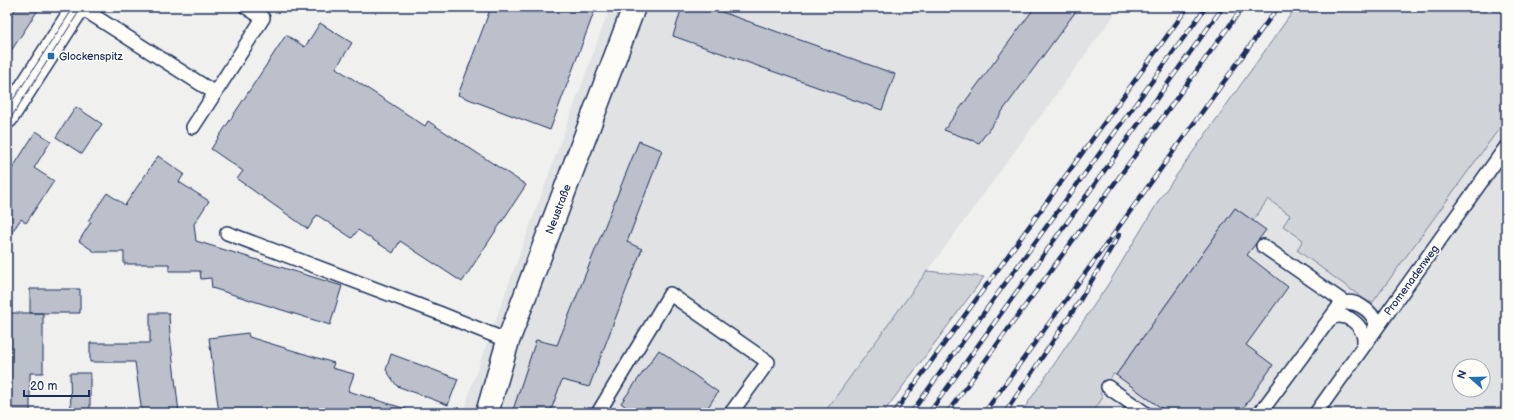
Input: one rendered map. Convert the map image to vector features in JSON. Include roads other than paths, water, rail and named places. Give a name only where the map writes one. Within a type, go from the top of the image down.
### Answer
[{"type":"street","points":[[10,110],[79,7]]},
{"type":"street","name":"Neustraße","points":[[487,413],[508,341],[634,7]]},
{"type":"lane","points":[[79,7],[215,93]]},
{"type":"lane","points":[[193,127],[263,18],[246,7]]},
{"type":"lane","name":"Promenadenweg","points":[[1316,413],[1506,147]]},
{"type":"lane","points":[[227,233],[439,313],[508,341]]},
{"type":"lane","points":[[1263,246],[1344,302],[1354,303],[1371,315],[1376,324],[1373,333]]},
{"type":"lane","points":[[598,413],[670,294],[768,362],[731,413]]},
{"type":"lane","points":[[1260,413],[1336,308],[1344,302]]},
{"type":"lane","points":[[1326,322],[1334,316],[1339,315],[1346,317],[1364,332],[1365,337],[1363,347]]},
{"type":"lane","points":[[1108,387],[1144,413]]},
{"type":"tram line","points":[[7,109],[74,7]]},
{"type":"tram line","points":[[7,124],[82,7]]},
{"type":"railway","points":[[894,413],[1188,7]]},
{"type":"railway","points":[[911,413],[1206,7]]},
{"type":"railway","points":[[929,413],[1223,7]]},
{"type":"railway","points":[[947,413],[1243,7]]},
{"type":"railway","points":[[984,413],[1278,7]]},
{"type":"railway","points":[[1005,413],[1077,305],[1119,235]]},
{"type":"place","name":"Glockenspitz","points":[[51,56]]}]
